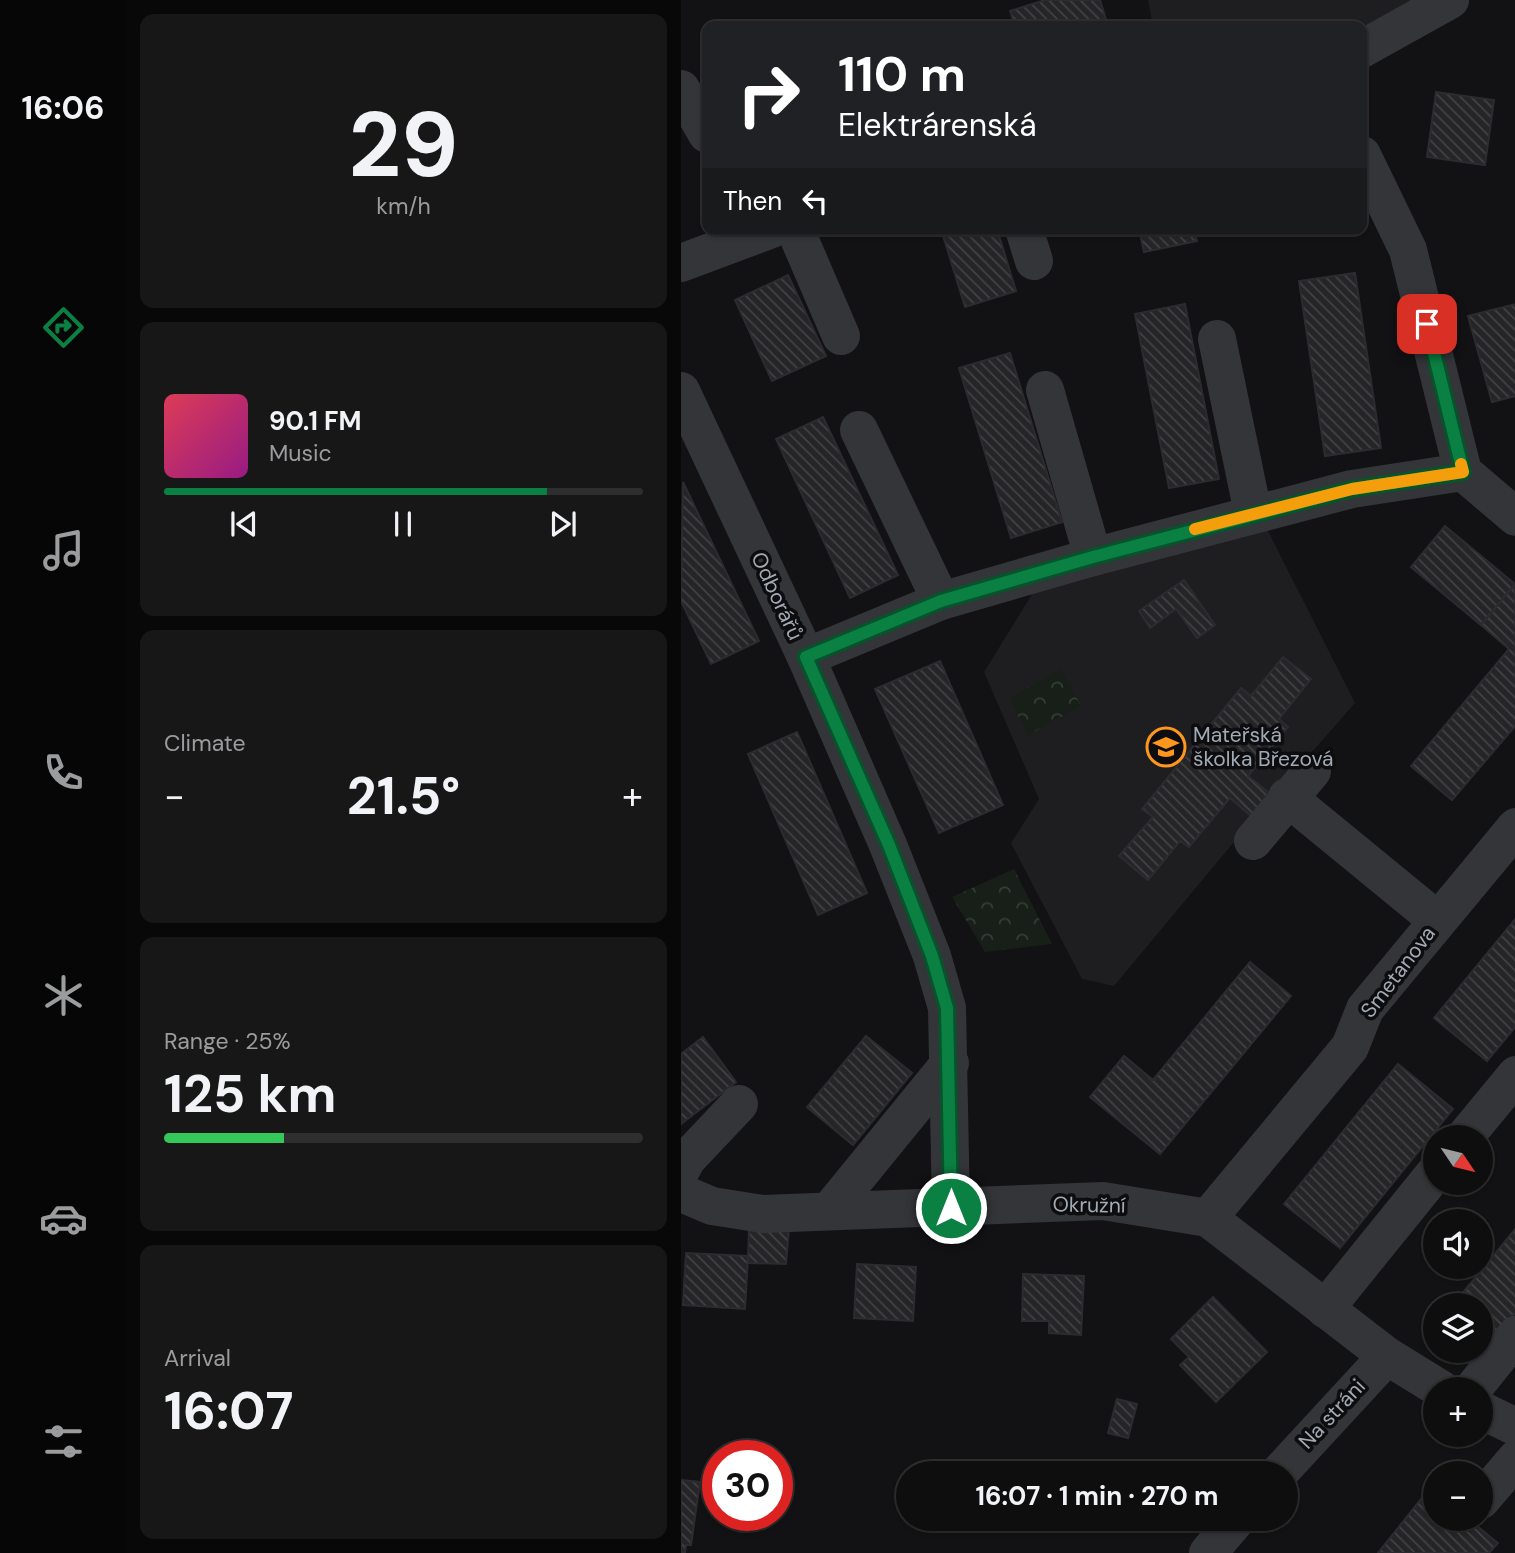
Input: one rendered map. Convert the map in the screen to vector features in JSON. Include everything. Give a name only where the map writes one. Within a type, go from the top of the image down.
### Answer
[{"type":"street","points":[[1367,46],[1450,0]]},
{"type":"street","points":[[681,89],[702,125]]},
{"type":"street","points":[[1367,165],[1408,250],[1463,472],[1515,517]]},
{"type":"street","points":[[681,263],[756,235]]},
{"type":"street","points":[[798,235],[841,336]]},
{"type":"street","points":[[1217,339],[1253,513]]},
{"type":"street","points":[[1045,390],[1093,557]]},
{"type":"street","name":"Odborářů","points":[[681,391],[806,657],[889,845],[932,956],[947,1008],[951,1208]]},
{"type":"street","points":[[859,429],[941,601]]},
{"type":"street","points":[[806,657],[941,601],[1093,557],[1352,489],[1463,472]]},
{"type":"street","points":[[1253,841],[1300,784],[1437,920]]},
{"type":"street","name":"Smetanova","points":[[1208,1218],[1350,1047],[1365,1009],[1515,827]]},
{"type":"street","points":[[830,1210],[950,1063]]},
{"type":"street","points":[[1475,1125],[1515,1075]]},
{"type":"street","points":[[681,1170],[687,1159],[739,1104]]},
{"type":"street","points":[[1325,1309],[1423,1188]]},
{"type":"street","name":"Okružní","points":[[681,1193],[712,1206],[763,1214],[1103,1201],[1208,1218],[1387,1356],[1423,1378]]},
{"type":"street","points":[[1482,1377],[1515,1335]]},
{"type":"street","name":"Na stráni","points":[[1290,1461],[1387,1356]]},
{"type":"street","points":[[1493,1467],[1507,1428]]},
{"type":"street","points":[[1212,1551],[1228,1531]]},
{"type":"shaded area","points":[[1148,0],[1418,0],[1367,29],[1367,21],[1152,21]]},
{"type":"shaded area","name":"Mateřská školka Březová","points":[[1264,523],[1355,703],[1254,818],[1114,986],[1082,979],[1011,843],[1039,799],[984,672],[1039,583]]},
{"type":"green space","points":[[1061,669],[1081,706],[1028,735],[1009,698]]},
{"type":"green space","points":[[1014,869],[1052,944],[985,952],[952,897]]},
{"type":"building","points":[[1045,0],[1100,0],[1106,21],[1013,21],[1010,11]]},
{"type":"building","points":[[1436,92],[1494,100],[1485,165],[1427,157]]},
{"type":"building","points":[[943,235],[999,235],[1016,291],[965,307]]},
{"type":"building","points":[[1140,235],[1196,235],[1197,241],[1144,252]]},
{"type":"building","points":[[1355,273],[1381,448],[1325,456],[1299,281]]},
{"type":"building","points":[[788,275],[826,356],[772,381],[735,300]]},
{"type":"building","points":[[1185,304],[1219,479],[1169,488],[1135,314]]},
{"type":"building","points":[[1516,304],[1516,396],[1492,402],[1468,316]]},
{"type":"building","points":[[1010,353],[1062,522],[1011,538],[959,368]]},
{"type":"building","points":[[823,417],[898,575],[850,598],[776,439]]},
{"type":"building","points":[[683,482],[759,641],[711,664],[681,601]]},
{"type":"building","points":[[1445,526],[1515,584],[1481,625],[1411,567]]},
{"type":"building","points":[[1184,580],[1215,625],[1197,638],[1176,609],[1150,628],[1139,611]]},
{"type":"building","points":[[1515,584],[1516,725],[1452,800],[1411,766],[1509,649],[1481,625]]},
{"type":"building","points":[[1283,657],[1311,679],[1279,719],[1288,727],[1248,776],[1269,793],[1251,816],[1230,798],[1189,847],[1180,841],[1148,880],[1119,856],[1153,817],[1142,809],[1241,688],[1251,696]]},
{"type":"building","points":[[940,661],[1003,805],[939,833],[875,689]]},
{"type":"building","points":[[797,732],[867,893],[818,915],[748,754]]},
{"type":"building","points":[[1516,918],[1516,1026],[1487,1061],[1434,1018]]},
{"type":"building","points":[[1250,962],[1291,996],[1160,1154],[1090,1097],[1124,1056],[1153,1080]]},
{"type":"building","points":[[866,1036],[912,1073],[853,1145],[807,1107]]},
{"type":"building","points":[[703,1037],[736,1082],[681,1124],[681,1054]]},
{"type":"building","points":[[1398,1064],[1453,1109],[1440,1125],[1423,1125],[1423,1146],[1340,1248],[1284,1204]]},
{"type":"building","points":[[749,1226],[789,1228],[786,1264],[748,1263]]},
{"type":"building","points":[[1516,1228],[1516,1312],[1498,1333],[1493,1329],[1493,1293],[1463,1293],[1474,1279],[1493,1279],[1493,1256]]},
{"type":"building","points":[[686,1253],[748,1256],[745,1309],[683,1305]]},
{"type":"building","points":[[857,1264],[916,1267],[913,1321],[854,1318]]},
{"type":"building","points":[[1023,1274],[1084,1276],[1081,1335],[1049,1333],[1049,1321],[1022,1321]]},
{"type":"building","points":[[1213,1297],[1267,1352],[1216,1402],[1180,1365],[1189,1357],[1171,1339]]},
{"type":"building","points":[[1117,1399],[1137,1404],[1128,1438],[1108,1433]]},
{"type":"building","points":[[681,1480],[700,1482],[691,1545],[686,1545],[685,1553],[681,1553]]},
{"type":"building","points":[[1423,1497],[1423,1531],[1483,1531],[1498,1543],[1489,1553],[1378,1553]]},
{"type":"slow traffic","points":[[1195,529],[1352,489],[1463,472],[1461,464]]},
{"type":"place","name":"Mateřská školka Březová","points":[[1166,747]]},
{"type":"route","points":[[951,1208],[947,1008],[932,956],[889,845],[806,657],[941,601],[1093,557],[1352,489],[1463,472],[1427,324]]}]
